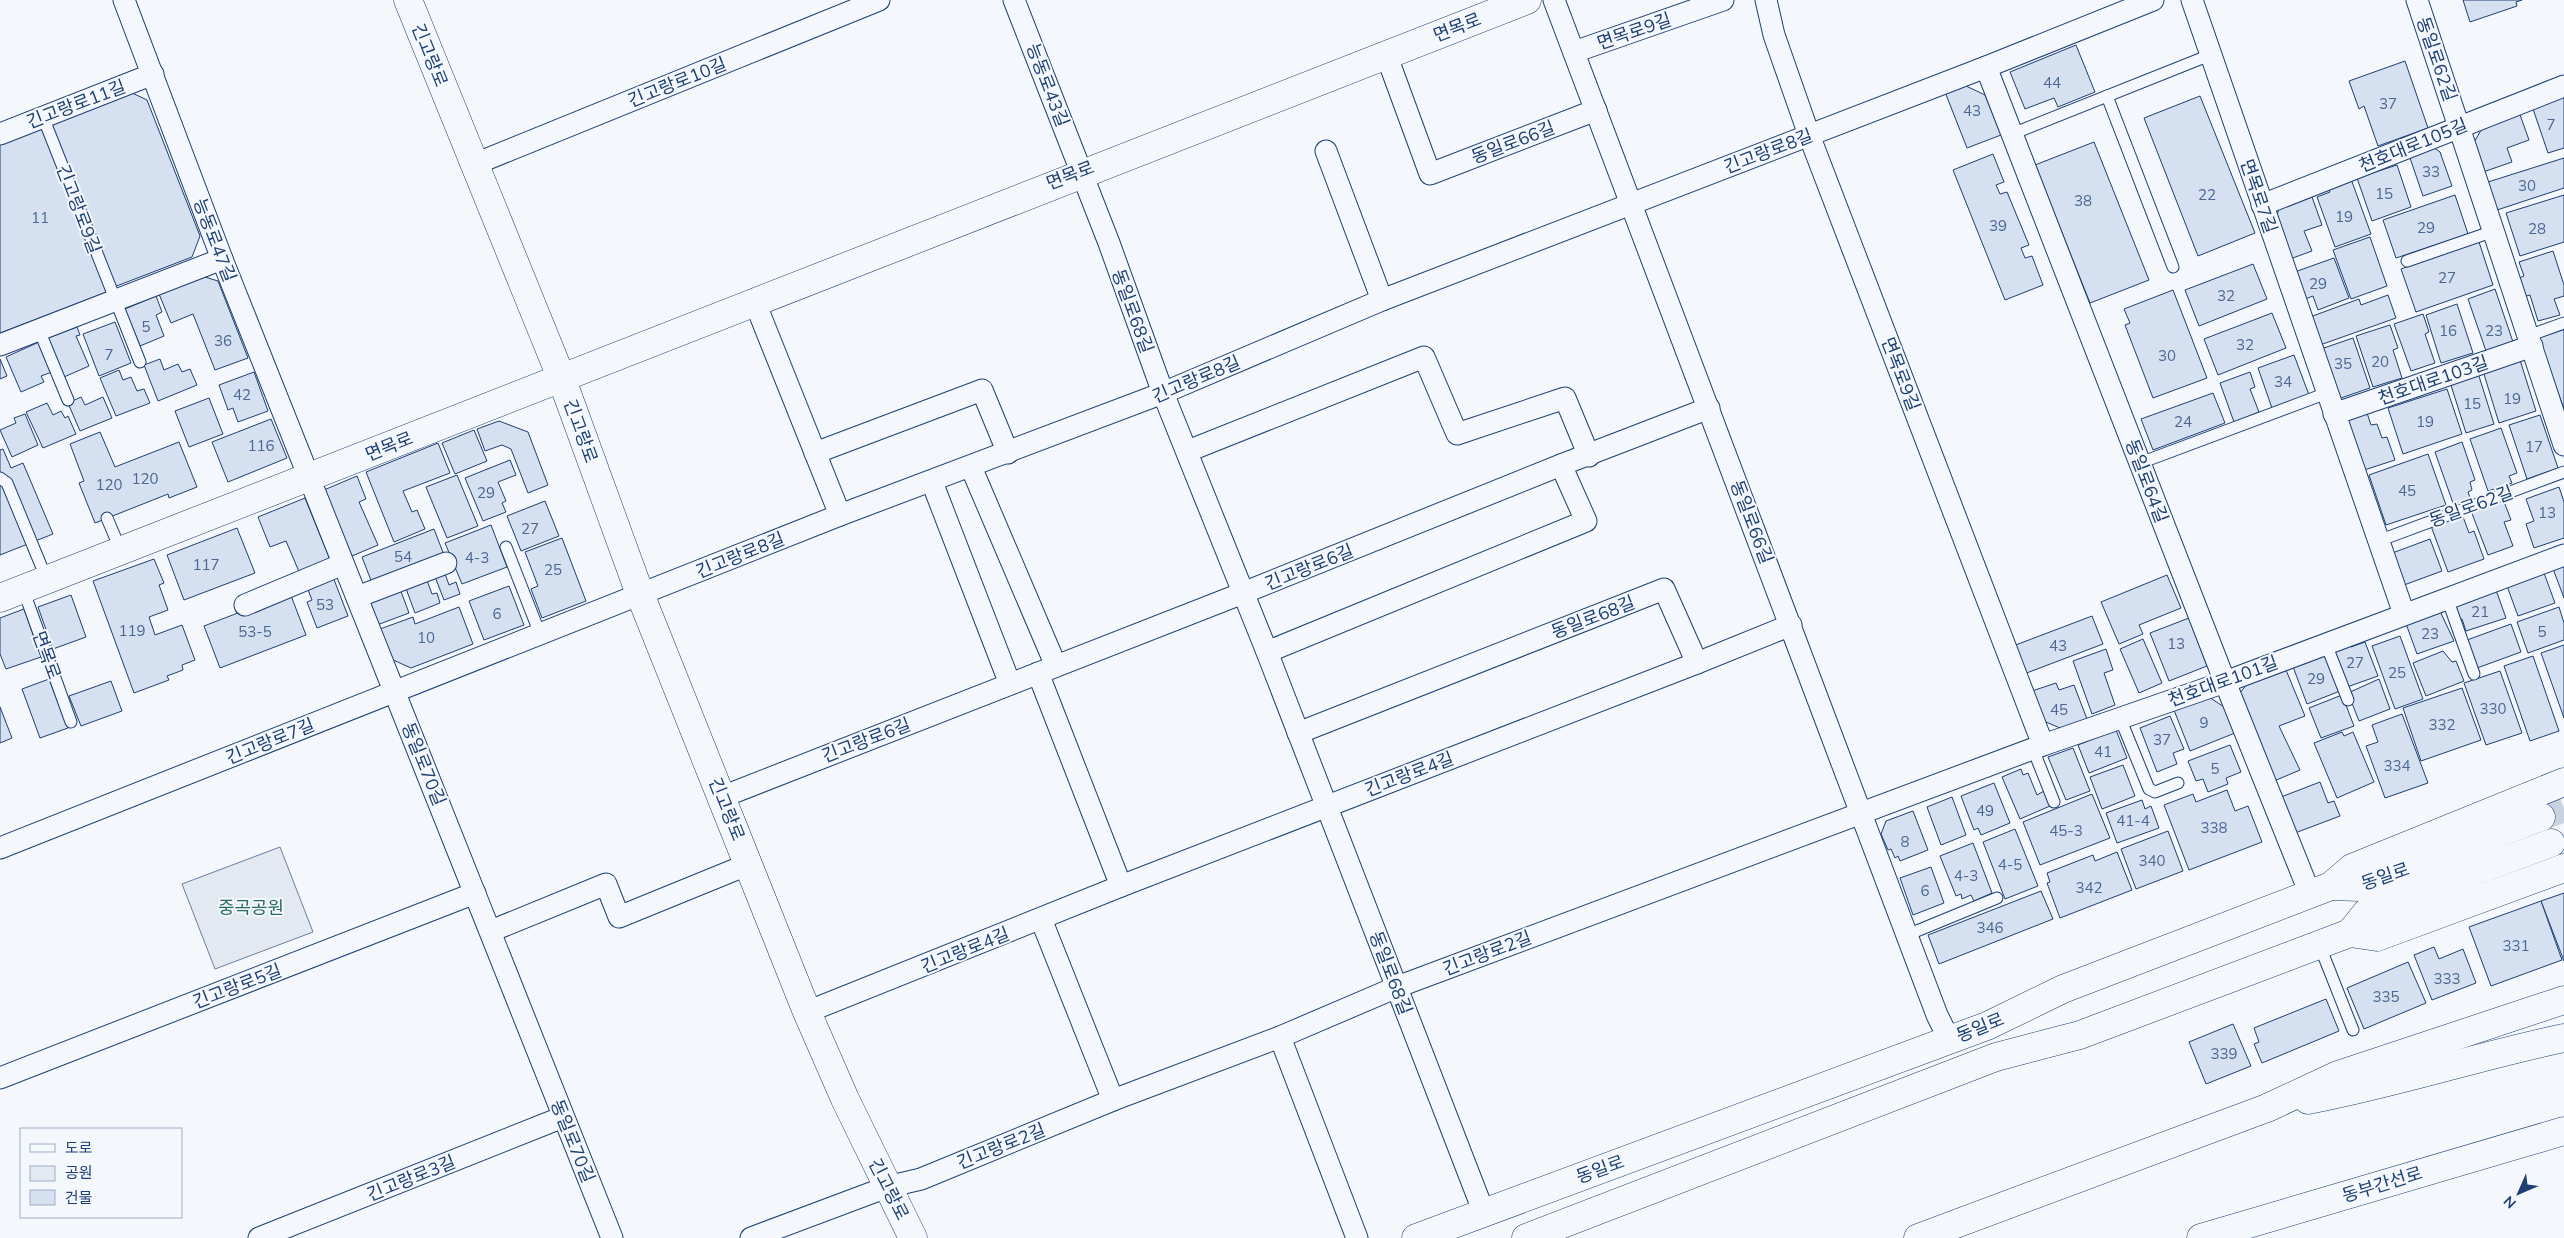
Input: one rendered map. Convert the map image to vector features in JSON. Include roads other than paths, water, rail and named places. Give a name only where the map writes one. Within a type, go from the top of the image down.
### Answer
[{"type":"main road","name":"긴고랑로","points":[[408,0],[561,377],[640,594],[807,1012],[844,1099],[913,1238]]},
{"type":"main road","name":"면목로","points":[[23,589],[309,478],[1081,171],[1527,0]]},
{"type":"main road","points":[[2321,890],[2352,868],[2564,782]]},
{"type":"main road","name":"동일로","points":[[1416,1238],[1986,1026],[2063,989],[2321,890],[2360,887],[2541,817]]},
{"type":"main road","name":"동일로","points":[[1526,1238],[1996,1057],[2080,1035],[2350,933],[2368,912],[2551,843]]},
{"type":"main road","points":[[2350,933],[2377,937],[2564,868]]},
{"type":"main road","points":[[1918,1238],[2267,1108],[2338,1075],[2564,1000]]},
{"type":"main road","points":[[2267,1108],[2344,1093],[2470,1059],[2564,1038]]},
{"type":"main road","name":"동부간선로","points":[[2201,1238],[2564,1131]]},
{"type":"street","name":"능동로47길","points":[[124,0],[222,259],[309,478]]},
{"type":"street","name":"긴고랑로10길","points":[[474,164],[879,0]]},
{"type":"street","name":"능동로43길","points":[[1014,0],[1081,171]]},
{"type":"street","name":"동일로66길","points":[[1554,0],[1948,1040]]},
{"type":"street","name":"면목로9길","points":[[1574,52],[1723,0]]},
{"type":"street","name":"면목로9길","points":[[1766,0],[1774,35],[1809,135],[2038,746]]},
{"type":"street","name":"긴고랑로8길","points":[[640,594],[840,515],[932,482],[1163,393],[1382,300],[1986,67],[2153,0]]},
{"type":"street","name":"면목로7길","points":[[2192,0],[2404,614]]},
{"type":"street","name":"동일로62길","points":[[2417,0],[2564,445]]},
{"type":"street","name":"동일로66길","points":[[1386,54],[1430,174],[1596,110]]},
{"type":"street","name":"동일로64길","points":[[1986,67],[2225,682],[2321,890]]},
{"type":"street","name":"긴고랑로11길","points":[[0,134],[153,74]]},
{"type":"street","name":"천호대로105길","points":[[2262,205],[2564,86]]},
{"type":"street","points":[[1326,151],[1382,300]]},
{"type":"street","name":"동일로68길","points":[[1081,171],[1163,393],[1267,652],[1484,1212]]},
{"type":"street","points":[[0,345],[222,259]]},
{"type":"street","points":[[754,300],[840,515]]},
{"type":"street","name":"천호대로103길","points":[[2334,414],[2530,341]]},
{"type":"street","points":[[1188,452],[1424,358],[1457,434],[1565,398],[1589,456]]},
{"type":"street","points":[[815,453],[982,390],[1008,453]]},
{"type":"street","name":"긴고랑로6길","points":[[722,796],[1244,594],[1561,465],[1589,456],[1709,408]]},
{"type":"street","points":[[1267,652],[1586,521],[1561,465]]},
{"type":"street","points":[[971,467],[1047,670],[1121,886]]},
{"type":"street","name":"동일로70길","points":[[309,478],[612,1238]]},
{"type":"street","points":[[932,482],[1010,684]]},
{"type":"street","name":"천호대로101길","points":[[1862,812],[2038,746],[2225,682],[2564,555]]},
{"type":"street","points":[[357,597],[446,563]]},
{"type":"street","points":[[245,605],[344,564]]},
{"type":"street","name":"동일로68길","points":[[1298,733],[1664,589],[1697,663]]},
{"type":"street","name":"긴고랑로7길","points":[[0,848],[640,594]]},
{"type":"street","name":"긴고랑로4길","points":[[807,1012],[1121,886],[1791,625]]},
{"type":"street","name":"긴고랑로2길","points":[[751,1238],[887,1187],[921,1179],[1113,1100],[1280,1037],[1397,987],[1862,812]]},
{"type":"street","name":"긴고랑로","points":[[491,931],[606,884],[619,917],[749,864]]},
{"type":"street","name":"긴고랑로5길","points":[[0,1078],[475,894]]},
{"type":"street","points":[[1041,919],[1113,1100]]},
{"type":"street","points":[[1280,1037],[1357,1238]]},
{"type":"street","name":"긴고랑로3길","points":[[259,1238],[563,1117]]},
{"type":"lane","points":[[2012,134],[2210,54]]},
{"type":"lane","points":[[2107,96],[2173,267]]},
{"type":"lane","name":"긴고랑로9길","points":[[44,117],[140,362]]},
{"type":"lane","points":[[2407,261],[2494,231]]},
{"type":"lane","name":"천호대로103길","points":[[2530,341],[2564,323]]},
{"type":"lane","points":[[39,330],[68,400]]},
{"type":"lane","points":[[2140,463],[2327,392]]},
{"type":"lane","name":"동일로62길","points":[[2378,541],[2564,472]]},
{"type":"lane","points":[[0,478],[7,483],[23,589]]},
{"type":"lane","points":[[107,518],[121,551]]},
{"type":"lane","points":[[506,547],[540,634]]},
{"type":"lane","name":"면목로","points":[[23,589],[72,722]]},
{"type":"lane","points":[[2447,598],[2474,674]]},
{"type":"lane","points":[[2326,644],[2348,700]]},
{"type":"lane","points":[[2120,718],[2149,789],[2155,792],[2178,783]]},
{"type":"lane","points":[[2038,746],[2054,802]]},
{"type":"lane","points":[[1907,934],[1997,898]]},
{"type":"lane","points":[[2319,944],[2353,1030]]},
{"type":"tunnel","points":[[2541,817],[2564,808]]},
{"type":"park label","name":"중곡공원","points":[[251,907]]}]
